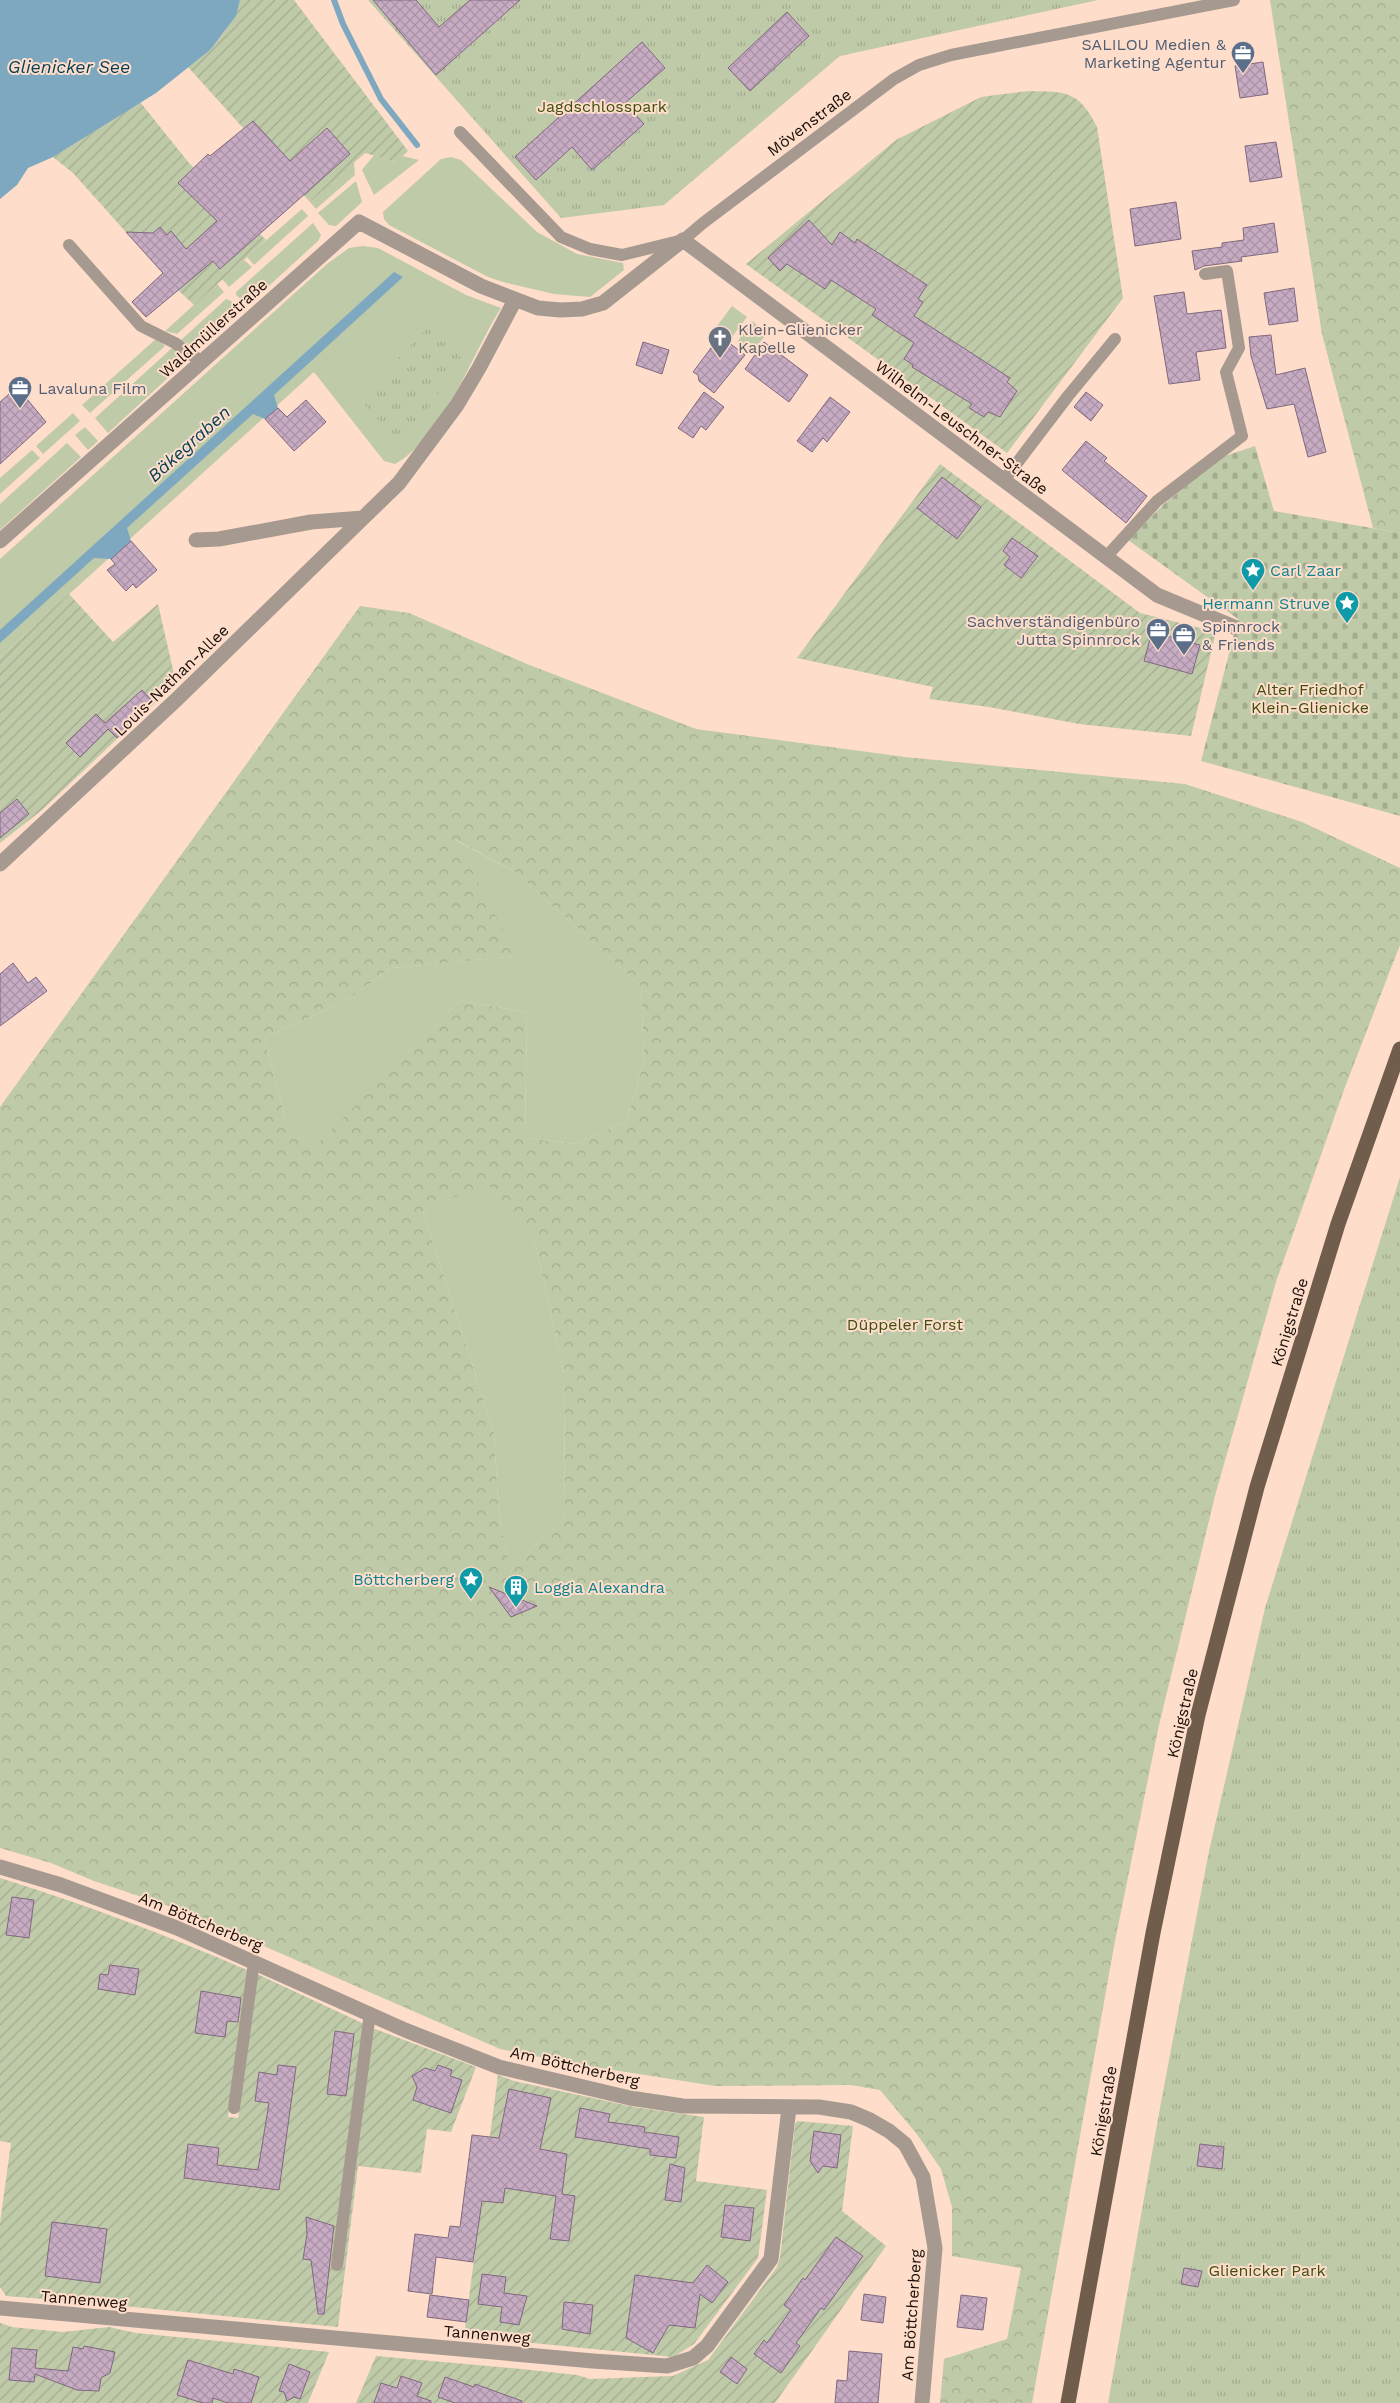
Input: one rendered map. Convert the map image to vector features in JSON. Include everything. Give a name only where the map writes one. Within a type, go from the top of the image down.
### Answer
[{"type":"main road","name":"Königstraße","points":[[1068,2403],[1153,1933],[1198,1715],[1257,1487],[1338,1224],[1400,1049]]},
{"type":"street","name":"Waldmüllerstraße","points":[[0,541],[359,222],[480,286],[515,300]]},
{"type":"street","points":[[515,300],[538,308],[561,310],[582,309],[603,303],[683,240]]},
{"type":"street","name":"Wilhelm-Leuschner-Straße","points":[[683,240],[1157,595],[1234,627]]},
{"type":"street","name":"Louis-Nathan-Allee","points":[[0,864],[176,700],[399,483],[438,432],[480,368],[515,300]]},
{"type":"street","points":[[196,540],[219,539],[312,522],[363,518]]},
{"type":"street","name":"Am Böttcherberg","points":[[0,1867],[61,1885],[177,1928],[405,2030],[499,2067],[593,2090],[683,2106],[819,2107],[838,2109],[870,2120],[905,2144],[916,2161],[928,2196],[935,2248],[922,2403]]},
{"type":"street","name":"Tannenweg","points":[[0,2308],[593,2361],[674,2365],[693,2358],[707,2346],[771,2259],[788,2108]]},
{"type":"lane","name":"Mövenstraße","points":[[460,132],[561,237],[590,249],[622,255],[683,240],[894,79],[919,65],[951,56],[1234,0]]},
{"type":"lane","points":[[69,245],[141,326],[175,343],[202,362]]},
{"type":"lane","points":[[1106,557],[1157,501],[1242,436],[1226,372],[1239,348],[1227,271],[1205,274]]},
{"type":"lane","points":[[1004,480],[1068,396],[1115,339]]},
{"type":"lane","points":[[234,2108],[254,1962]]},
{"type":"lane","points":[[338,2265],[370,2013]]},
{"type":"green space","points":[[240,0],[294,0],[408,151],[396,162],[365,153],[310,202],[188,67],[205,53],[227,29]]},
{"type":"green space","name":"Jagdschlosspark","points":[[368,0],[1098,0],[840,56],[664,205],[561,218]]},
{"type":"green space","points":[[1270,0],[1400,0],[1400,533],[1373,528],[1322,334]]},
{"type":"green space","points":[[1028,91],[1061,93],[1077,99],[1097,127],[1123,298],[1007,453],[746,264],[896,140],[981,97]]},
{"type":"green space","points":[[140,102],[189,163],[266,240],[194,305],[178,290],[73,173],[53,157]]},
{"type":"green space","points":[[374,155],[395,162],[402,156],[419,160],[374,195],[362,170]]},
{"type":"green space","points":[[451,157],[461,160],[537,232],[577,254],[623,263],[624,270],[590,297],[554,294],[488,277],[389,225],[384,219],[383,212],[441,159]]},
{"type":"green space","points":[[354,162],[355,175],[316,209],[310,202]]},
{"type":"green space","points":[[356,181],[362,202],[336,226],[329,225],[318,213]]},
{"type":"green space","points":[[302,209],[308,216],[254,265],[247,257]]},
{"type":"green space","points":[[313,223],[321,235],[318,241],[248,305],[236,295],[236,292]]},
{"type":"green space","points":[[363,246],[378,248],[466,295],[501,308],[443,415],[413,451],[395,464],[384,461],[314,372],[0,657],[0,559],[327,264],[349,248]]},
{"type":"green space","points":[[244,260],[252,267],[229,287],[222,279]]},
{"type":"green space","points":[[217,284],[224,292],[177,334],[165,331]]},
{"type":"green space","points":[[226,299],[231,301],[239,313],[199,349],[181,340]]},
{"type":"green space","points":[[732,306],[747,317],[732,337],[717,326]]},
{"type":"green space","points":[[752,321],[767,333],[752,353],[738,341]]},
{"type":"green space","points":[[429,327],[461,358],[403,448],[359,398]]},
{"type":"green space","points":[[157,338],[165,346],[90,413],[82,405]]},
{"type":"green space","points":[[172,348],[184,356],[183,364],[108,433],[95,418]]},
{"type":"green space","points":[[73,413],[80,421],[43,454],[36,446]]},
{"type":"green space","points":[[85,427],[98,441],[88,450],[75,435]]},
{"type":"green space","points":[[67,443],[81,457],[0,530],[0,504]]},
{"type":"green space","name":"Alter Friedhof Klein-Glienicke","points":[[1255,446],[1274,511],[1400,533],[1400,816],[1201,761],[1238,619],[1128,540],[1164,504],[1222,457]]},
{"type":"green space","points":[[32,450],[40,458],[0,494],[0,478]]},
{"type":"green space","points":[[940,464],[1140,613],[1216,632],[1191,736],[1079,724],[989,707],[929,699],[933,687],[797,658]]},
{"type":"green space","points":[[69,594],[113,642],[158,604],[176,683],[42,810],[0,843],[0,657]]},
{"type":"green space","name":"Düppeler Forst","points":[[360,606],[409,613],[527,664],[696,729],[905,757],[1185,784],[1302,822],[1400,868],[1400,945],[1345,1087],[1276,1282],[1216,1492],[1159,1725],[1115,1941],[1032,2403],[940,2403],[944,2359],[1007,2339],[1021,2268],[952,2256],[952,2207],[941,2169],[916,2133],[880,2090],[851,2085],[715,2086],[569,2063],[500,2049],[181,1910],[94,1881],[51,1863],[0,1848],[0,1107]],"holes":[[[456,840],[515,872],[641,986],[644,1062],[626,1122],[574,1144],[525,1138],[527,1012],[460,1001],[310,1151],[285,1117],[264,1038],[347,1000],[391,968],[517,956]],[[487,1183],[535,1242],[564,1373],[565,1517],[533,1548],[511,1573],[499,1517],[494,1433],[423,1211]]]},
{"type":"green space","points":[[455,840],[515,872],[641,986],[644,1062],[626,1122],[574,1144],[525,1138],[527,1012],[460,1001],[310,1152],[285,1117],[264,1038],[347,1000],[391,968],[516,956]]},
{"type":"green space","name":"Glienicker Park","points":[[1400,1177],[1400,2403],[1108,2403],[1161,2102],[1209,1851],[1265,1608]]},
{"type":"green space","points":[[487,1182],[535,1242],[564,1373],[565,1517],[533,1548],[511,1574],[499,1517],[494,1433],[423,1211]]},
{"type":"green space","points":[[0,1878],[63,1898],[125,1921],[247,1970],[228,2117],[238,2118],[257,1974],[375,2029],[476,2067],[451,2132],[427,2129],[421,2173],[358,2166],[338,2327],[6,2296],[0,2287],[0,2223],[11,2143],[0,2141]]},
{"type":"green space","points":[[498,2075],[514,2081],[634,2107],[704,2117],[696,2181],[767,2190],[758,2258],[694,2344],[673,2357],[464,2336]]},
{"type":"green space","points":[[797,2121],[853,2126],[842,2211],[886,2246],[775,2403],[356,2403],[376,2356],[577,2375],[590,2379],[673,2376],[708,2360],[777,2267],[780,2258],[795,2124]]},
{"type":"green space","points":[[0,2323],[12,2327],[63,2332],[109,2327],[136,2333],[329,2352],[308,2403],[0,2403]]},
{"type":"water","name":"Glienicker See","points":[[0,0],[240,0],[236,16],[210,50],[156,93],[53,157],[28,168],[17,185],[0,199]]},
{"type":"water","name":"Bäkegraben","points":[[394,272],[403,277],[274,395],[278,408],[265,419],[253,414],[127,528],[131,541],[111,559],[94,558],[0,643],[0,630]]},
{"type":"building","points":[[373,0],[416,0],[439,27],[470,0],[520,0],[436,75]]},
{"type":"building","points":[[787,12],[809,36],[750,91],[728,68]]},
{"type":"building","points":[[642,42],[665,68],[625,103],[644,124],[592,170],[572,147],[536,180],[515,157]]},
{"type":"building","points":[[1263,62],[1268,94],[1240,98],[1235,66]]},
{"type":"building","points":[[253,121],[290,161],[327,128],[350,154],[220,269],[213,261],[146,317],[132,302],[163,273],[126,232],[153,233],[160,227],[167,235],[171,231],[186,249],[217,221],[178,183],[208,154],[210,156]]},
{"type":"building","points":[[1276,142],[1282,177],[1250,182],[1245,146]]},
{"type":"building","points":[[1176,202],[1181,239],[1135,246],[1130,209]]},
{"type":"building","points":[[809,220],[832,245],[840,232],[855,243],[857,239],[927,285],[918,299],[923,302],[914,316],[1010,378],[1007,382],[1017,391],[1000,417],[988,412],[984,417],[969,408],[972,404],[912,367],[913,365],[904,359],[914,343],[872,315],[876,309],[831,280],[825,289],[787,264],[780,271],[768,258]]},
{"type":"building","points":[[1274,223],[1278,252],[1241,257],[1242,261],[1204,266],[1195,270],[1192,251],[1222,247],[1222,243],[1244,240],[1243,228]]},
{"type":"building","points":[[1294,288],[1298,321],[1269,325],[1264,293]]},
{"type":"building","points":[[1184,292],[1187,314],[1221,310],[1226,348],[1196,352],[1200,380],[1169,384],[1154,296]]},
{"type":"building","points":[[1271,335],[1276,375],[1305,368],[1326,452],[1308,457],[1294,404],[1267,409],[1251,356],[1249,337]]},
{"type":"building","name":"Klein-Glienicker Kapelle","points":[[720,336],[745,355],[714,393],[699,381],[698,375],[693,372]]},
{"type":"building","points":[[643,342],[669,350],[662,374],[636,365]]},
{"type":"building","points":[[764,342],[808,375],[789,402],[745,369]]},
{"type":"building","points":[[17,387],[46,422],[0,464],[0,402]]},
{"type":"building","points":[[704,392],[724,407],[706,430],[701,426],[693,438],[678,428]]},
{"type":"building","points":[[1086,392],[1103,405],[1091,421],[1074,407]]},
{"type":"building","points":[[830,397],[850,412],[827,442],[823,438],[812,452],[797,441]]},
{"type":"building","points":[[306,400],[326,422],[294,451],[265,419],[278,408],[287,417]]},
{"type":"building","points":[[1086,441],[1107,458],[1104,461],[1147,496],[1126,523],[1062,470]]},
{"type":"building","points":[[942,477],[981,507],[957,539],[917,508]]},
{"type":"building","points":[[1012,538],[1038,556],[1021,578],[1004,565],[1010,557],[1003,551]]},
{"type":"building","points":[[131,541],[157,570],[136,588],[133,584],[126,591],[107,570],[115,564],[111,559]]},
{"type":"building","points":[[1152,632],[1200,645],[1192,674],[1144,661]]},
{"type":"building","points":[[142,690],[153,702],[117,738],[108,729],[80,757],[66,743],[96,714],[105,723]]},
{"type":"building","points":[[17,799],[29,814],[0,838],[0,813]]},
{"type":"building","points":[[13,963],[28,983],[36,977],[47,991],[0,1026],[0,974]]},
{"type":"building","name":"Loggia Alexandra","points":[[489,1587],[537,1606],[511,1617]]},
{"type":"building","points":[[12,1897],[34,1900],[29,1938],[6,1935]]},
{"type":"building","points":[[110,1965],[139,1969],[135,1995],[98,1989],[100,1974],[108,1975]]},
{"type":"building","points":[[201,1991],[241,1998],[238,2022],[227,2021],[225,2037],[195,2033]]},
{"type":"building","points":[[335,2031],[354,2034],[346,2096],[327,2094]]},
{"type":"building","points":[[278,2065],[296,2067],[279,2190],[184,2178],[188,2144],[219,2148],[217,2165],[258,2170],[269,2103],[255,2101],[259,2072],[277,2075]]},
{"type":"building","points":[[438,2065],[452,2070],[450,2076],[462,2080],[451,2113],[413,2100],[417,2087],[412,2076],[425,2068],[435,2071]]},
{"type":"building","points":[[509,2089],[551,2098],[540,2149],[567,2154],[562,2194],[575,2196],[569,2241],[550,2239],[556,2196],[505,2188],[503,2203],[482,2201],[473,2262],[436,2257],[432,2294],[408,2291],[415,2234],[448,2238],[450,2226],[460,2227],[472,2135],[499,2138]]},
{"type":"building","points":[[580,2108],[610,2114],[608,2122],[645,2127],[644,2132],[679,2137],[676,2158],[650,2155],[650,2149],[575,2137]]},
{"type":"building","points":[[814,2131],[841,2135],[837,2168],[823,2166],[818,2173],[810,2161]]},
{"type":"building","points":[[1200,2144],[1224,2147],[1222,2169],[1197,2166]]},
{"type":"building","points":[[670,2164],[685,2168],[681,2202],[665,2200]]},
{"type":"building","points":[[725,2205],[754,2208],[750,2241],[721,2237]]},
{"type":"building","points":[[306,2217],[334,2226],[324,2314],[318,2314],[311,2260],[303,2259],[307,2234]]},
{"type":"building","points":[[52,2222],[107,2229],[100,2283],[45,2276]]},
{"type":"building","points":[[836,2237],[863,2256],[824,2310],[821,2308],[796,2343],[800,2346],[781,2373],[754,2354],[764,2340],[767,2343],[791,2310],[784,2305]]},
{"type":"building","points":[[707,2265],[728,2282],[712,2303],[700,2294],[695,2328],[669,2325],[653,2353],[626,2338],[635,2275],[693,2283]]},
{"type":"building","points":[[1184,2268],[1202,2271],[1198,2287],[1181,2284]]},
{"type":"building","points":[[482,2274],[506,2277],[504,2293],[527,2296],[519,2325],[500,2322],[502,2307],[478,2304]]},
{"type":"building","points":[[864,2294],[886,2297],[883,2323],[861,2320]]},
{"type":"building","points":[[430,2295],[469,2300],[466,2322],[427,2317]]},
{"type":"building","points":[[961,2295],[987,2298],[983,2330],[957,2327]]},
{"type":"building","points":[[564,2302],[593,2305],[590,2334],[562,2329]]},
{"type":"building","points":[[84,2346],[115,2352],[110,2373],[101,2378],[99,2391],[77,2390],[35,2374],[34,2382],[9,2380],[12,2348],[37,2350],[35,2368],[68,2371],[73,2347],[83,2349]]},
{"type":"building","points":[[849,2351],[882,2354],[878,2403],[835,2403],[837,2380],[847,2381]]},
{"type":"building","points":[[731,2357],[747,2369],[737,2384],[720,2372]]},
{"type":"building","points":[[188,2360],[233,2374],[234,2369],[259,2377],[251,2403],[228,2403],[213,2398],[212,2403],[203,2403],[177,2395]]},
{"type":"building","points":[[289,2364],[310,2372],[300,2399],[294,2397],[287,2401],[284,2392],[279,2391]]},
{"type":"building","points":[[401,2376],[422,2383],[417,2396],[431,2401],[431,2403],[374,2403],[381,2383],[397,2388]]},
{"type":"building","points":[[445,2377],[474,2387],[475,2384],[522,2401],[521,2403],[455,2403],[438,2397]]},
{"type":"waterway","name":"Bäkegraben","points":[[334,0],[343,24],[381,99],[417,145]]},
{"type":"place","name":"SALILOU Medien & Marketing Agentur","points":[[1243,74]]},
{"type":"place","name":"Klein-Glienicker Kapelle","points":[[720,359]]},
{"type":"place","name":"Lavaluna Film","points":[[20,409]]},
{"type":"place","name":"Carl Zaar","points":[[1253,591]]},
{"type":"place","name":"Hermann Struve","points":[[1347,624]]},
{"type":"place","name":"Sachverständigenbüro Jutta Spinnrock","points":[[1158,651]]},
{"type":"place","name":"Spinnrock & Friends","points":[[1184,656]]},
{"type":"place","name":"Böttcherberg","points":[[471,1600]]},
{"type":"place","name":"Loggia Alexandra","points":[[516,1608]]}]
